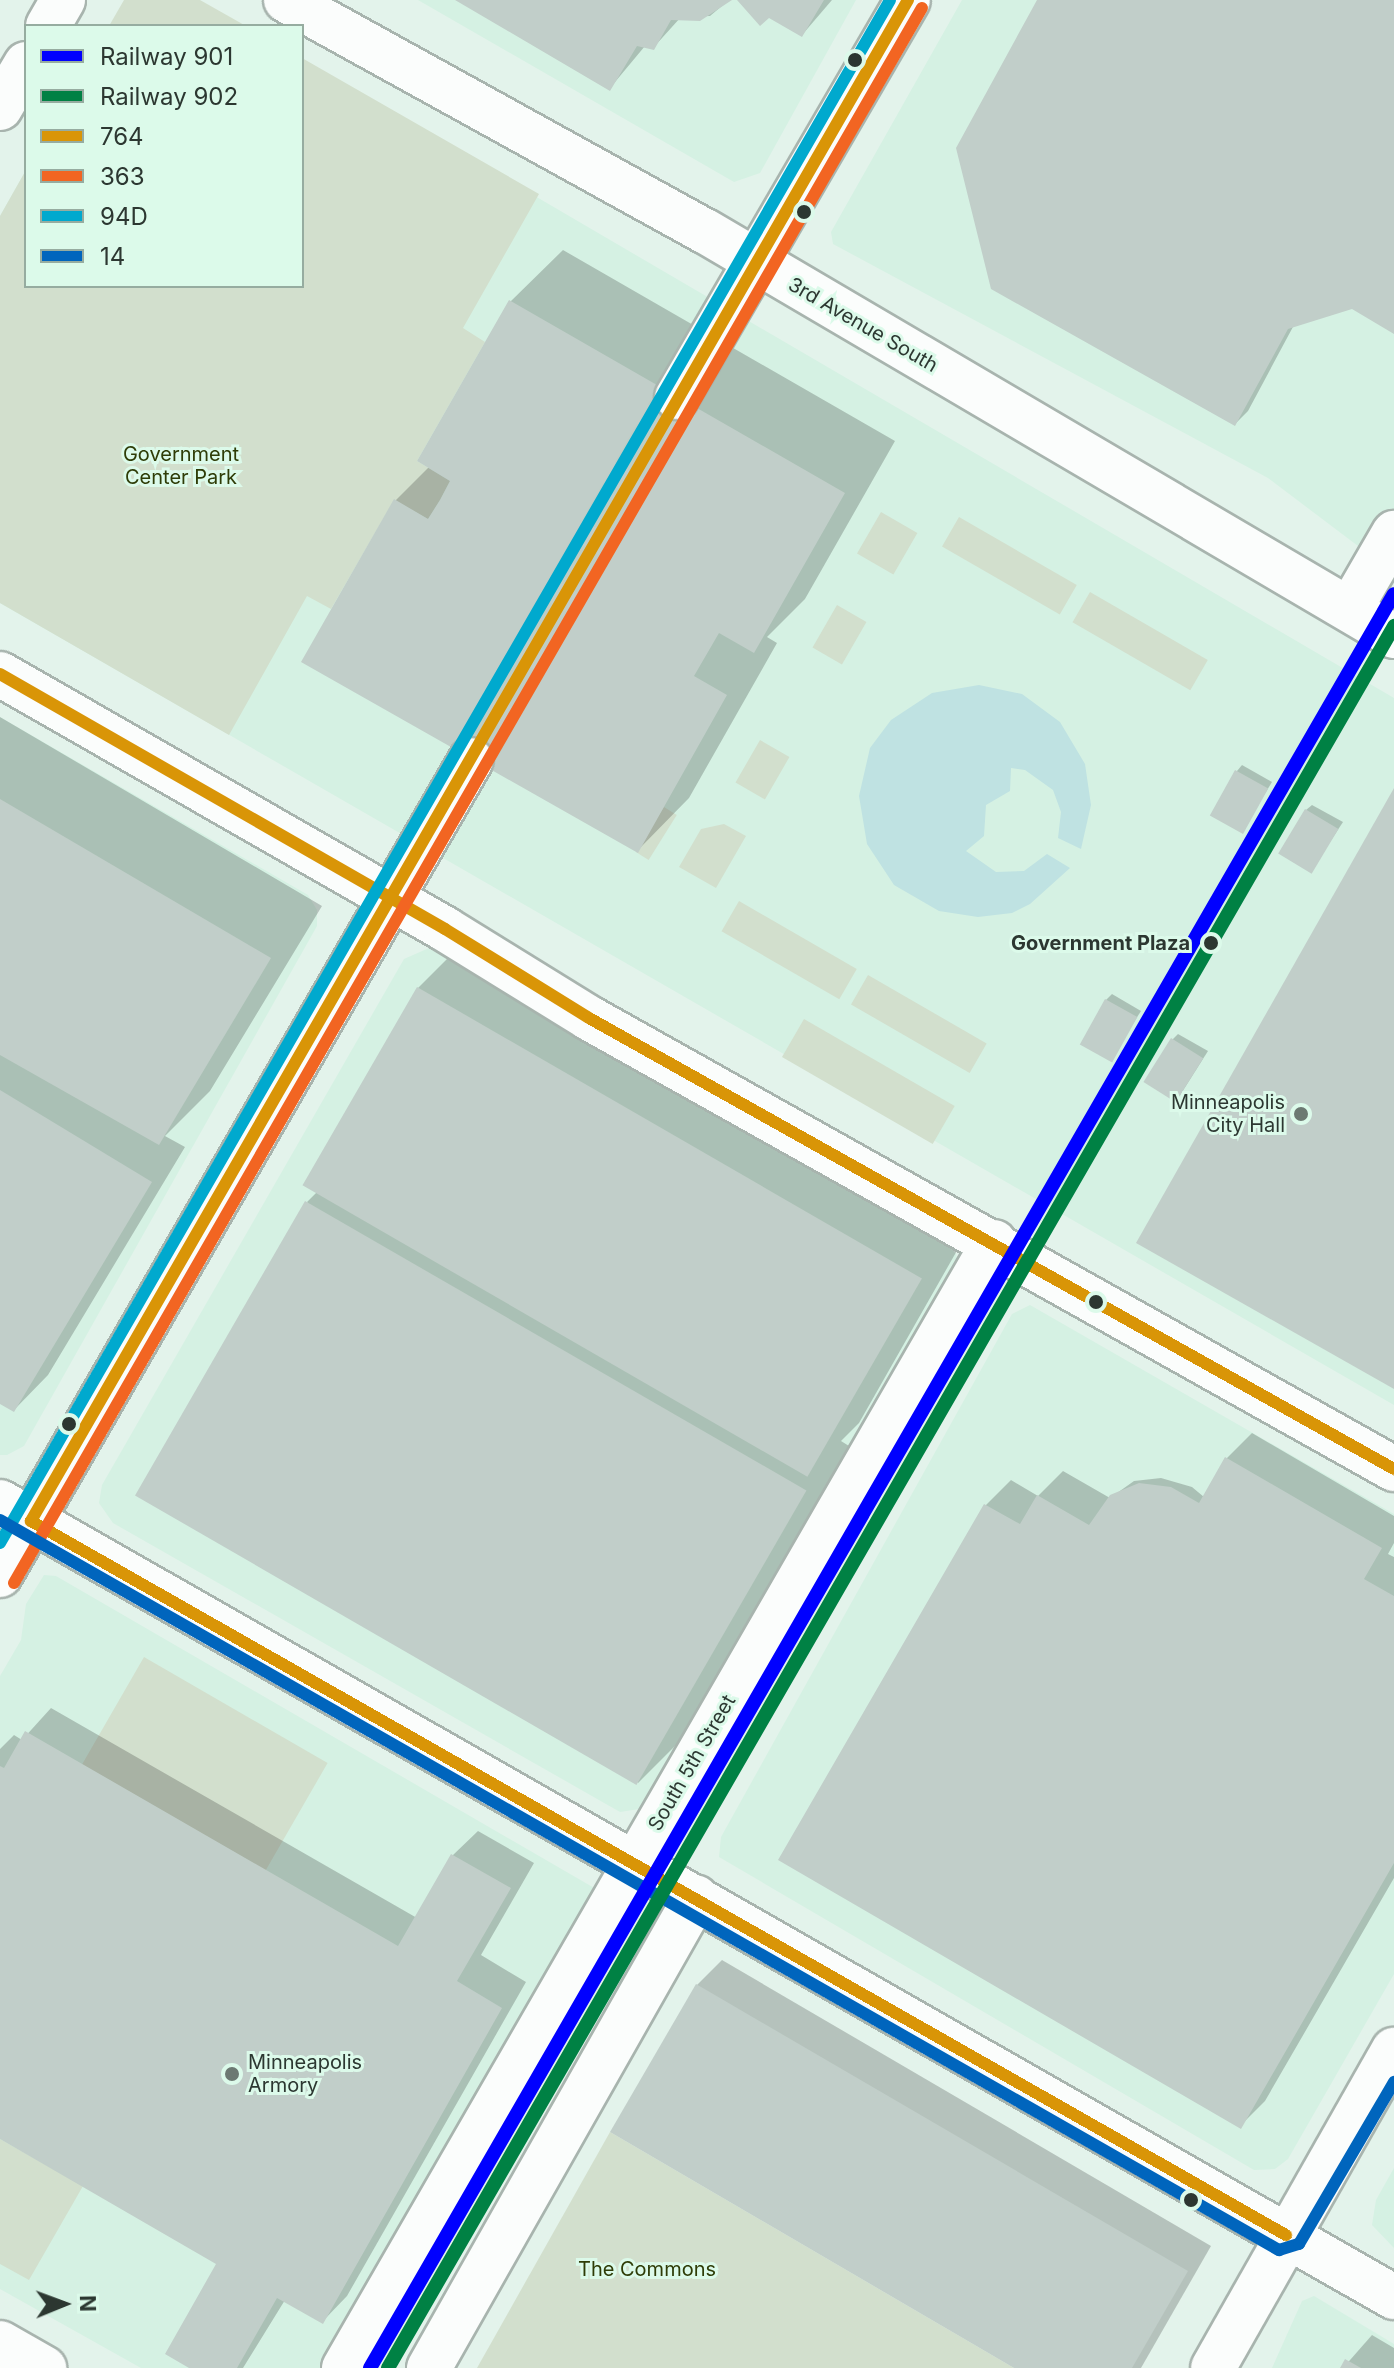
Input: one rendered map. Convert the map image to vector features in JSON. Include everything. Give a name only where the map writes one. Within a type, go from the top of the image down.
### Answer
[{"type":"main road","points":[[49,24],[63,0]]},
{"type":"main road","name":"3rd Avenue South","points":[[286,0],[757,262],[1394,636]]},
{"type":"main road","points":[[677,397],[908,0]]},
{"type":"main road","points":[[0,108],[24,67]]},
{"type":"main road","points":[[1350,609],[1394,533]]},
{"type":"main road","points":[[0,674],[391,898],[589,1018],[994,1242],[1394,1469]]},
{"type":"main road","points":[[0,1575],[16,1511],[391,898],[471,760]]},
{"type":"main road","name":"South 5th Street","points":[[344,2368],[994,1242]]},
{"type":"main road","points":[[16,1511],[1394,2297]]},
{"type":"main road","points":[[429,2368],[696,1897]]},
{"type":"main road","points":[[1213,2368],[1394,2050]]},
{"type":"main road","points":[[0,2343],[44,2368]]},
{"type":"shaded area","points":[[418,0],[856,0],[760,173],[734,182]]},
{"type":"shaded area","points":[[962,0],[1394,0],[1394,519],[1362,549],[1268,478],[833,244],[831,232]]},
{"type":"shaded area","points":[[304,61],[1394,698],[1394,1405],[0,603],[0,216],[24,174],[24,288],[304,288]]},
{"type":"shaded area","points":[[0,717],[308,895],[317,910],[317,926],[24,1446],[7,1455],[0,1455]]},
{"type":"shaded area","points":[[429,948],[943,1240],[956,1254],[960,1274],[665,1794],[639,1809],[620,1812],[113,1523],[99,1503],[102,1485],[404,959]]},
{"type":"shaded area","points":[[1030,1305],[1394,1514],[1394,1974],[1288,2159],[1275,2169],[1254,2170],[719,1857],[721,1837],[1012,1314]]},
{"type":"shaded area","points":[[44,1575],[56,1576],[596,1889],[329,2368],[141,2368],[0,2289],[0,1676],[21,1640],[26,1604]]},
{"type":"shaded area","points":[[1394,2168],[1394,2248],[1372,2225],[1376,2200]]},
{"type":"shaded area","points":[[1314,2296],[1394,2344],[1394,2368],[1272,2368],[1302,2301]]},
{"type":"green space","points":[[124,0],[200,0],[242,24],[110,24]]},
{"type":"green space","name":"Government Center Park","points":[[304,59],[539,194],[463,328],[485,342],[417,461],[450,481],[440,500],[428,519],[394,500],[331,609],[307,596],[229,735],[0,603],[0,216],[24,174],[24,288],[304,288]]},
{"type":"green space","points":[[881,512],[917,533],[893,575],[857,554]]},
{"type":"green space","points":[[959,517],[1077,585],[1060,614],[942,546]]},
{"type":"green space","points":[[1090,592],[1208,660],[1190,690],[1072,622]]},
{"type":"green space","points":[[837,605],[866,622],[842,664],[812,647]]},
{"type":"green space","points":[[760,740],[789,757],[765,799],[736,782]]},
{"type":"green space","points":[[664,807],[677,815],[649,860],[636,852]]},
{"type":"green space","points":[[724,824],[746,836],[716,888],[679,867],[701,829]]},
{"type":"green space","points":[[739,901],[857,969],[839,999],[722,931]]},
{"type":"green space","points":[[868,975],[987,1044],[970,1073],[851,1004]]},
{"type":"green space","points":[[804,1019],[955,1106],[933,1144],[782,1057]]},
{"type":"green space","points":[[144,1657],[328,1763],[266,1870],[82,1764]]},
{"type":"green space","name":"The Commons","points":[[610,2132],[1014,2368],[477,2368]]},
{"type":"green space","points":[[0,2139],[83,2186],[29,2280],[0,2264]]},
{"type":"water","points":[[979,685],[1022,694],[1060,722],[1085,764],[1091,805],[1081,849],[1058,838],[1061,812],[1053,790],[1025,770],[1011,768],[1010,791],[986,805],[984,836],[966,851],[996,872],[1024,871],[1047,854],[1070,868],[1030,904],[1012,913],[978,917],[939,911],[894,885],[867,844],[859,796],[870,748],[891,720],[932,693]]},
{"type":"building","points":[[455,0],[732,0],[700,21],[671,20],[654,50],[637,46],[610,91]]},
{"type":"building","points":[[737,0],[824,0],[802,37],[769,18],[760,26]]},
{"type":"building","points":[[1037,0],[1394,0],[1394,334],[1352,309],[1288,329],[1235,426],[991,289],[956,148]]},
{"type":"building","points":[[509,300],[845,493],[754,653],[719,633],[694,676],[727,695],[638,853],[301,662],[394,499],[428,519],[440,500],[450,481],[417,461]]},
{"type":"building","points":[[1235,770],[1268,788],[1243,834],[1210,815]]},
{"type":"building","name":"Minneapolis City Hall","points":[[1394,788],[1394,1389],[1136,1243]]},
{"type":"building","points":[[0,799],[271,958],[159,1145],[0,1055]]},
{"type":"building","points":[[1305,809],[1338,829],[1312,874],[1278,854]]},
{"type":"building","points":[[417,987],[922,1278],[807,1477],[303,1185]]},
{"type":"building","points":[[1105,999],[1137,1017],[1112,1062],[1080,1044]]},
{"type":"building","points":[[1171,1038],[1203,1058],[1176,1102],[1143,1082]]},
{"type":"building","points":[[0,1090],[152,1182],[14,1412],[0,1404]]},
{"type":"building","points":[[305,1201],[806,1490],[636,1785],[135,1495]]},
{"type":"building","points":[[1225,1457],[1382,1548],[1364,1579],[1394,1596],[1394,1863],[1241,2129],[778,1860],[984,1504],[1020,1524],[1037,1495],[1089,1525],[1110,1495],[1139,1483],[1171,1487],[1199,1503]]},
{"type":"building","name":"Minneapolis Armory","points":[[25,1731],[398,1946],[451,1854],[511,1888],[457,1981],[502,2008],[323,2324],[277,2298],[237,2368],[189,2368],[165,2354],[216,2264],[0,2139],[0,1766],[4,1768]]},
{"type":"building","points":[[696,1984],[1188,2271],[1132,2368],[1014,2368],[610,2132]]},
{"type":"building","points":[[1345,2359],[1361,2368],[1340,2368]]},
{"type":"tunnel","points":[[471,760],[677,397]]},
{"type":"rail line","name":"901","points":[[370,2368],[1394,594]]},
{"type":"rail line","name":"902","points":[[388,2368],[1394,626]]},
{"type":"transit line","name":"94D","points":[[0,1543],[890,0]]},
{"type":"transit line","name":"764","points":[[908,0],[31,1521],[1286,2235]]},
{"type":"transit line","name":"363","points":[[14,1583],[922,8]]},
{"type":"transit line","name":"764","points":[[0,674],[445,929],[589,1018],[1394,1469]]},
{"type":"transit line","name":"14","points":[[0,1520],[1279,2250],[1299,2244],[1394,2082]]},
{"type":"place","name":"Government Plaza","points":[[1211,943]]},
{"type":"place","name":"Minneapolis City Hall","points":[[1301,1114]]},
{"type":"place","name":"Minneapolis Armory","points":[[232,2074]]}]
